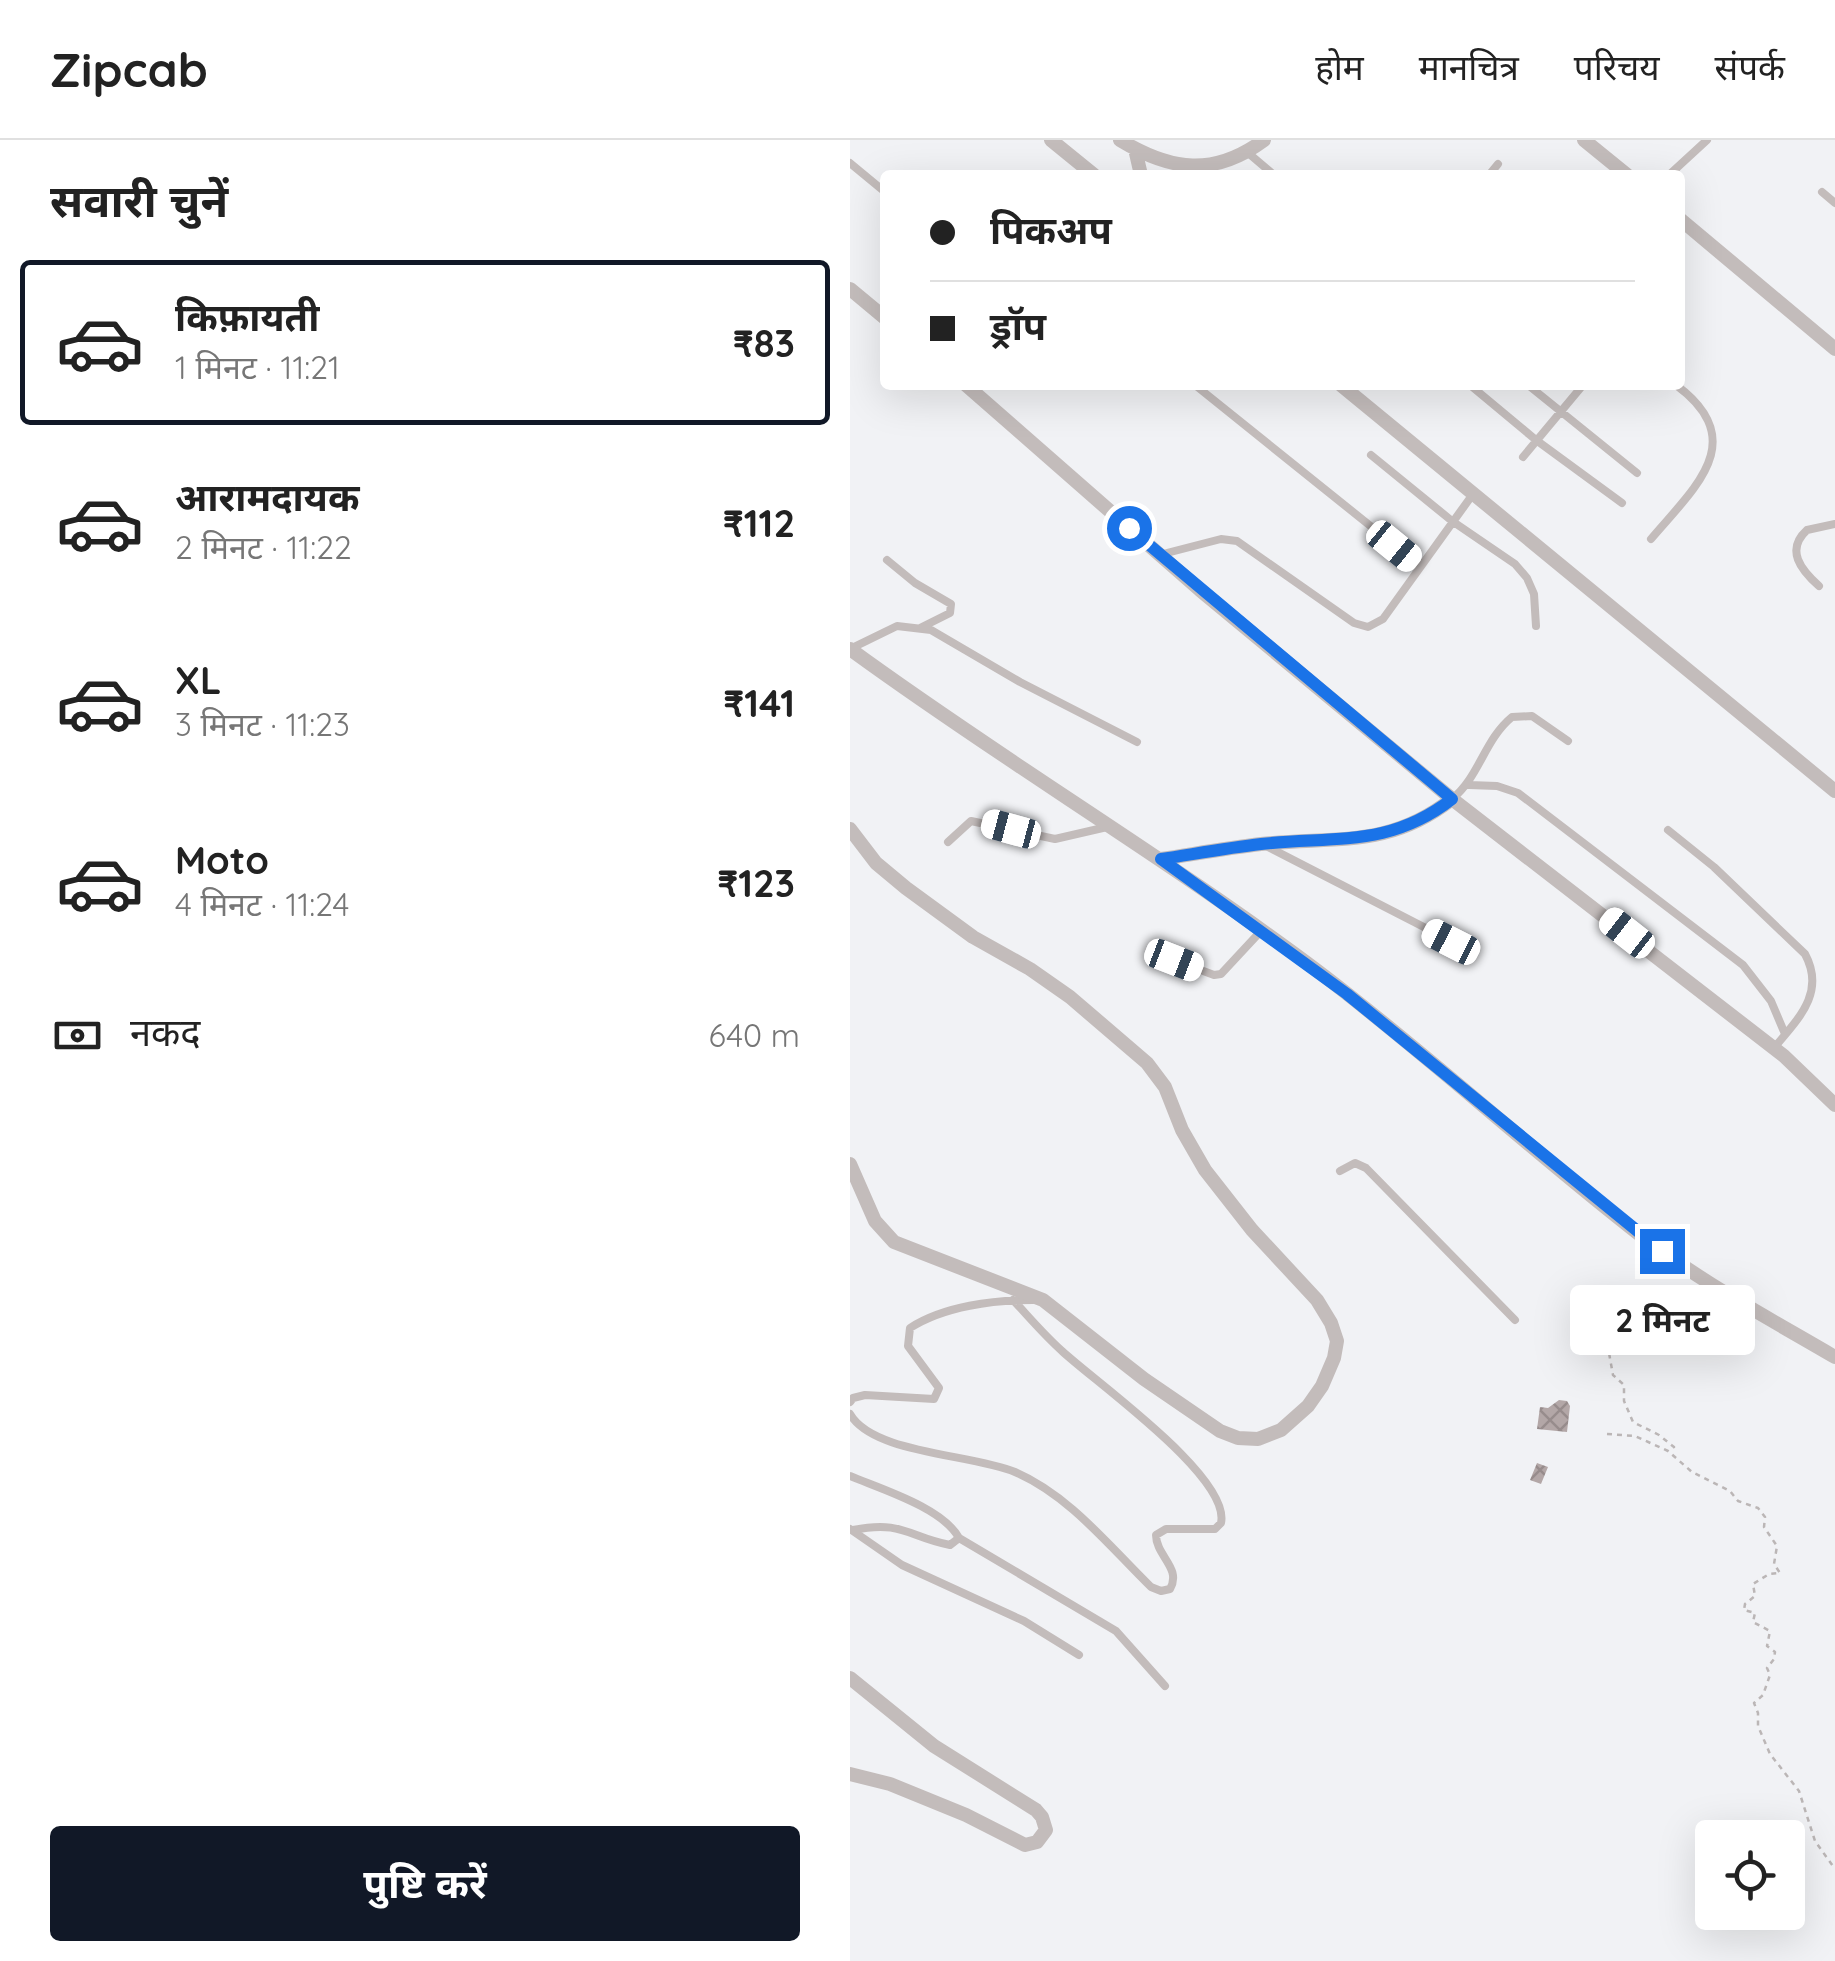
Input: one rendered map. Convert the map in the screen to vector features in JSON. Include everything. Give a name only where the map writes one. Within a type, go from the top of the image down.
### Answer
[{"type":"street","points":[[1050,140],[1082,170]]},
{"type":"street","points":[[1120,140],[1160,160],[1187,166],[1220,164],[1264,140]]},
{"type":"street","points":[[1584,140],[1620,170]]},
{"type":"street","points":[[1135,149],[1140,170]]},
{"type":"street","points":[[1685,223],[1835,349]]},
{"type":"street","points":[[850,289],[880,314]]},
{"type":"street","points":[[972,390],[1159,554],[1452,799],[1774,1048],[1835,1105]]},
{"type":"street","points":[[1347,390],[1835,791]]},
{"type":"street","points":[[850,649],[1261,930],[1436,1064],[1630,1228],[1693,1274],[1835,1356]]},
{"type":"street","points":[[1161,859],[1262,844],[1386,834],[1428,818],[1452,799]]},
{"type":"street","points":[[850,829],[876,863],[906,888],[973,938],[1030,969],[1070,997],[1147,1063],[1165,1087],[1182,1130],[1205,1170],[1252,1230],[1317,1300],[1337,1341],[1334,1358],[1315,1396],[1281,1430],[1258,1439],[1220,1432],[1043,1300],[894,1242],[875,1221],[850,1164]]},
{"type":"street","points":[[850,1678],[934,1746],[1036,1810],[1046,1830],[1038,1842],[1025,1845],[966,1815],[890,1784],[850,1774]]},
{"type":"lane","points":[[1674,170],[1707,140]]},
{"type":"lane","points":[[1247,152],[1268,170]]},
{"type":"lane","points":[[850,163],[880,188]]},
{"type":"lane","points":[[1493,170],[1498,164]]},
{"type":"lane","points":[[1822,192],[1835,204]]},
{"type":"lane","points":[[1201,390],[1419,566]]},
{"type":"lane","points":[[1476,390],[1622,504]]},
{"type":"lane","points":[[1534,390],[1638,473]]},
{"type":"lane","points":[[1523,457],[1579,390]]},
{"type":"lane","points":[[1651,539],[1712,460],[1714,448],[1706,417],[1681,390]]},
{"type":"lane","points":[[1370,455],[1452,521],[1515,564],[1534,594],[1536,626]]},
{"type":"lane","points":[[1159,554],[1222,539],[1236,540],[1354,623],[1368,627],[1383,619],[1473,494]]},
{"type":"lane","points":[[1819,586],[1800,566],[1796,544],[1807,530],[1835,524]]},
{"type":"lane","points":[[886,560],[951,604],[950,612],[920,628]]},
{"type":"lane","points":[[850,649],[896,626],[931,630],[1020,682],[1137,742]]},
{"type":"lane","points":[[1452,799],[1469,785],[1489,741],[1512,717],[1532,716],[1568,741]]},
{"type":"lane","points":[[1469,785],[1496,786],[1518,793],[1729,954],[1762,988],[1785,1034]]},
{"type":"lane","points":[[948,842],[971,821],[1055,838],[1111,826]]},
{"type":"lane","points":[[1668,830],[1714,868],[1805,954],[1812,966],[1814,992],[1807,1008],[1774,1048]]},
{"type":"lane","points":[[1262,844],[1451,942]]},
{"type":"lane","points":[[1174,960],[1214,976],[1221,974],[1261,930]]},
{"type":"lane","points":[[1340,1171],[1355,1163],[1366,1168],[1515,1320]]},
{"type":"lane","points":[[850,1414],[857,1425],[879,1437],[986,1462],[1037,1483],[1063,1500],[1151,1587],[1170,1589],[1174,1573],[1158,1551],[1156,1535],[1166,1529],[1215,1529],[1221,1523],[1222,1504],[1186,1460],[1119,1397],[1063,1353],[1014,1300]]},
{"type":"lane","points":[[851,1399],[865,1395],[934,1399],[938,1388],[908,1346],[910,1328],[950,1312],[996,1301],[1043,1300]]},
{"type":"lane","points":[[850,1476],[928,1510],[955,1530],[959,1538],[1116,1631],[1165,1686]]},
{"type":"lane","points":[[851,1529],[893,1527],[950,1545],[959,1538]]},
{"type":"lane","points":[[851,1529],[902,1566],[1024,1621],[1079,1655]]},
{"type":"path","points":[[1585,1336],[1610,1353],[1613,1375],[1624,1385],[1624,1401],[1633,1422],[1674,1447],[1668,1451]]},
{"type":"path","points":[[1607,1434],[1635,1436],[1668,1451],[1692,1472],[1730,1491],[1738,1502],[1758,1508],[1765,1517],[1764,1527],[1778,1546],[1774,1564],[1780,1573],[1769,1574],[1753,1584],[1755,1596],[1744,1610],[1755,1613],[1754,1622],[1770,1631],[1767,1646],[1775,1652],[1767,1668],[1770,1675],[1754,1703],[1758,1726],[1770,1754],[1799,1792],[1815,1841],[1835,1869]]},
{"type":"building","points":[[1559,1400],[1570,1406],[1567,1432],[1537,1429],[1540,1407],[1548,1408]]},
{"type":"building","points":[[1537,1463],[1548,1467],[1541,1484],[1530,1480]]},
{"type":"route","points":[[1129,528],[1452,799],[1428,818],[1386,834],[1262,844],[1161,859],[1318,971],[1662,1251]]}]
